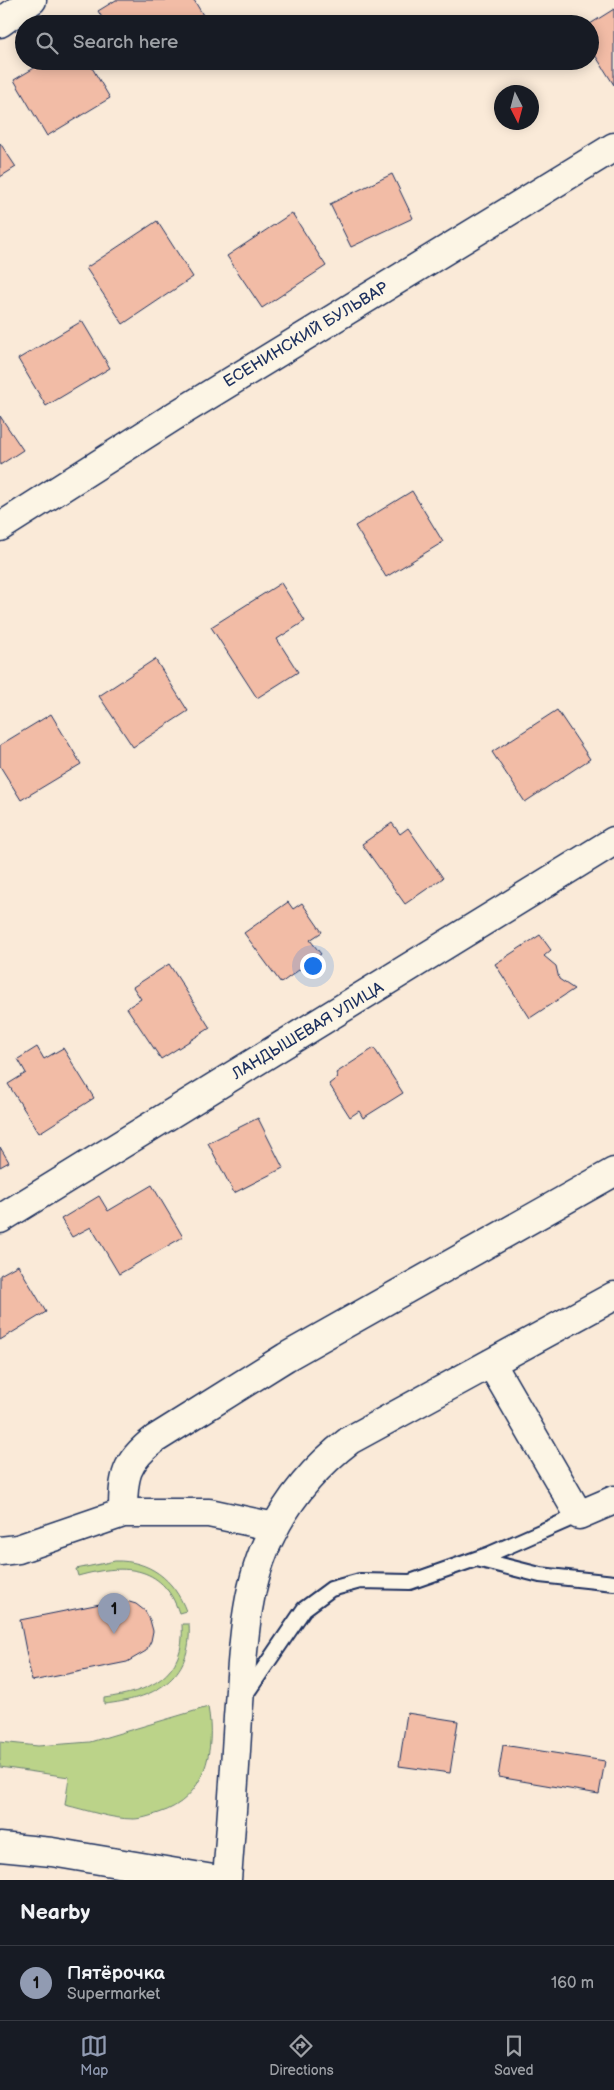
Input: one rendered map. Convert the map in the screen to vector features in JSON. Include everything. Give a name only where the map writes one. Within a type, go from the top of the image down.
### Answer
[{"type":"street","points":[[0,23],[32,0]]},
{"type":"street","name":"ЕСЕНИНСКИЙ БУЛЬВАР","points":[[0,527],[176,415],[614,147]]},
{"type":"street","name":"ЛАНДЫШЕВАЯ УЛИЦА","points":[[0,1220],[614,842]]},
{"type":"street","points":[[123,1513],[123,1488],[129,1464],[137,1454],[155,1439],[286,1357],[614,1172]]},
{"type":"street","points":[[228,1880],[242,1668],[252,1594],[264,1552],[285,1507],[323,1461],[350,1440],[614,1296]]},
{"type":"street","points":[[492,1363],[579,1515],[614,1500]]},
{"type":"street","points":[[0,1551],[18,1549],[123,1513],[209,1513],[275,1527]]},
{"type":"street","points":[[0,1847],[52,1852],[219,1880]]},
{"type":"lane","points":[[239,1704],[304,1609],[331,1589],[360,1581],[410,1582],[477,1559],[579,1515]]},
{"type":"lane","points":[[477,1559],[540,1575],[614,1583]]},
{"type":"green space","points":[[115,1561],[139,1564],[159,1574],[175,1590],[186,1611],[179,1613],[172,1597],[163,1584],[139,1571],[125,1569],[110,1570],[78,1576],[76,1569]]},
{"type":"green space","points":[[182,1624],[189,1624],[189,1643],[177,1673],[166,1683],[139,1697],[104,1704],[104,1698],[150,1686],[171,1669],[178,1657],[182,1642]]},
{"type":"green space","points":[[208,1707],[210,1740],[208,1756],[204,1771],[197,1785],[187,1797],[175,1806],[149,1816],[133,1819],[116,1818],[65,1805],[69,1777],[0,1767],[0,1742],[38,1746],[90,1742]]},
{"type":"building","points":[[116,0],[194,0],[203,15],[100,15],[98,11]]},
{"type":"building","points":[[614,9],[614,85],[599,61],[599,18]]},
{"type":"building","points":[[31,70],[93,70],[110,98],[47,136],[14,80]]},
{"type":"building","points":[[0,143],[16,167],[0,177]]},
{"type":"building","points":[[392,174],[413,218],[351,247],[330,204]]},
{"type":"building","points":[[292,213],[326,266],[262,308],[227,256]]},
{"type":"building","points":[[157,221],[193,277],[123,324],[86,268]]},
{"type":"building","points":[[82,321],[110,368],[46,406],[18,359]]},
{"type":"building","points":[[0,416],[23,450],[0,465]]},
{"type":"building","points":[[412,491],[443,542],[386,577],[355,526]]},
{"type":"building","points":[[281,583],[305,621],[277,639],[298,672],[257,698],[211,627]]},
{"type":"building","points":[[155,659],[188,711],[133,747],[99,696]]},
{"type":"building","points":[[557,710],[590,759],[525,802],[492,752]]},
{"type":"building","points":[[51,714],[81,764],[21,800],[0,766],[0,745]]},
{"type":"building","points":[[392,823],[400,834],[408,828],[443,878],[405,904],[362,844]]},
{"type":"building","points":[[288,902],[293,909],[302,903],[322,932],[310,940],[321,954],[281,983],[244,933]]},
{"type":"building","points":[[540,935],[551,950],[544,956],[556,966],[559,979],[574,989],[530,1018],[495,964]]},
{"type":"building","points":[[169,964],[210,1028],[161,1059],[127,1008],[141,999],[133,987]]},
{"type":"building","points":[[37,1047],[44,1059],[63,1048],[94,1098],[39,1133],[8,1084],[26,1073],[18,1059]]},
{"type":"building","points":[[374,1048],[403,1093],[363,1118],[359,1111],[350,1117],[329,1084],[338,1077],[336,1073]]},
{"type":"building","points":[[258,1118],[283,1168],[234,1193],[208,1143]]},
{"type":"building","points":[[0,1147],[9,1162],[0,1167]]},
{"type":"building","points":[[152,1185],[183,1237],[119,1274],[91,1227],[72,1237],[61,1219],[99,1196],[108,1211]]},
{"type":"building","points":[[18,1265],[46,1312],[0,1340],[0,1275]]},
{"type":"building","points":[[115,1601],[126,1601],[136,1604],[145,1611],[153,1631],[146,1651],[127,1662],[32,1681],[20,1620]]},
{"type":"building","points":[[407,1713],[458,1721],[450,1773],[399,1766]]},
{"type":"building","points":[[503,1745],[605,1761],[599,1794],[498,1777]]},
{"type":"place","name":"Пятёрочка","points":[[114,1634]]}]
